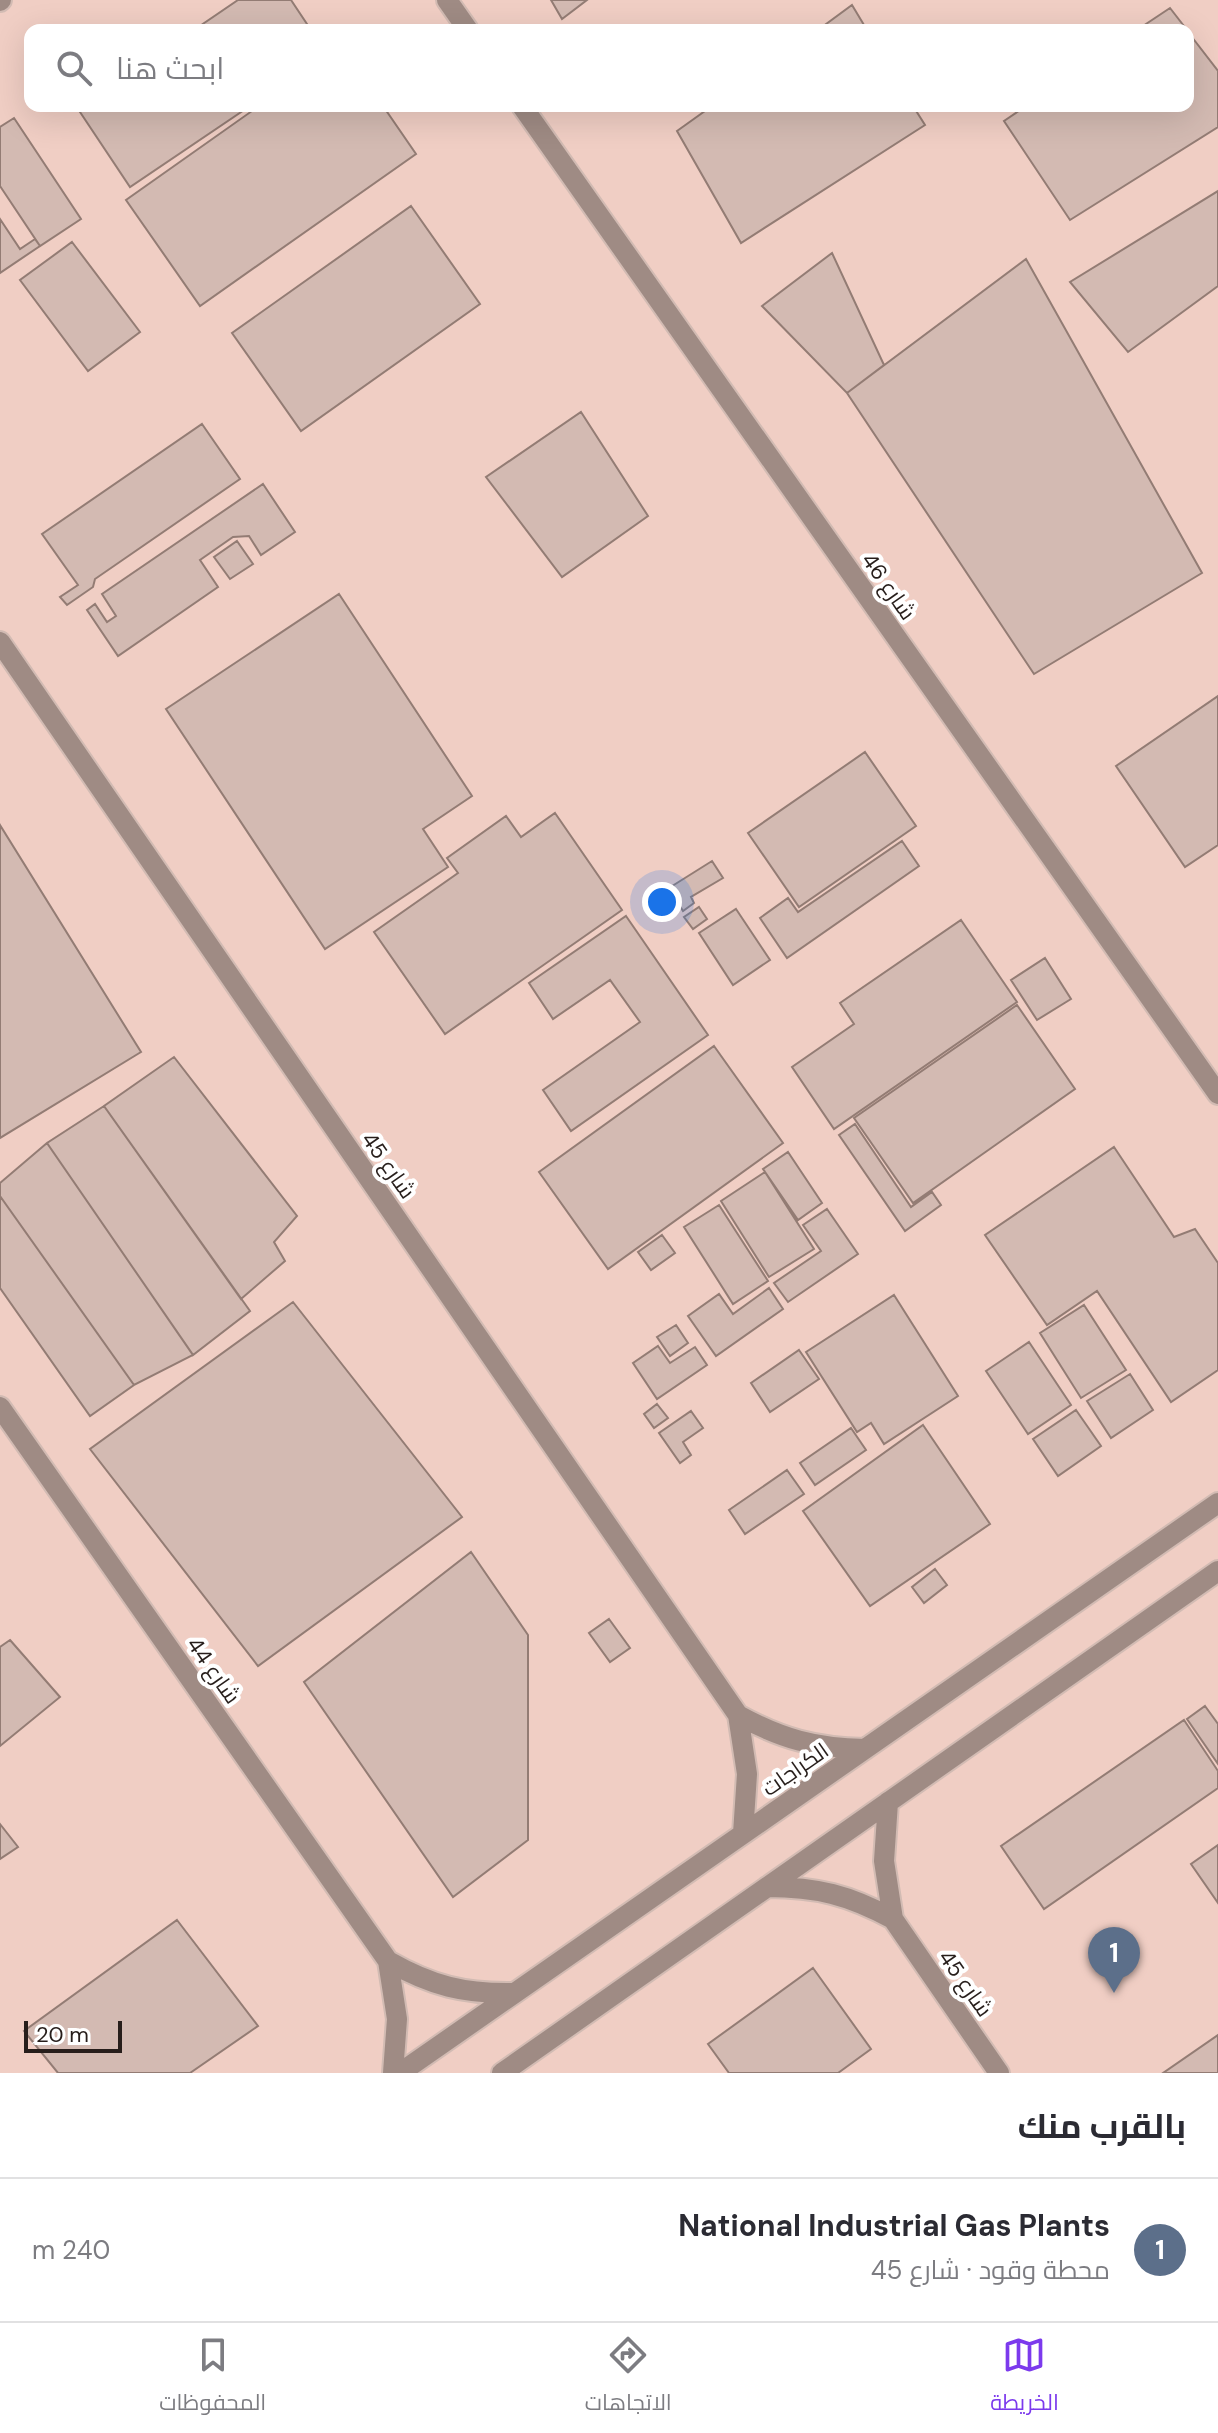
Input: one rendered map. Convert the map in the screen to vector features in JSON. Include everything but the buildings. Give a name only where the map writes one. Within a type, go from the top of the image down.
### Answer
[{"type":"street","points":[[447,0],[464,24]]},
{"type":"street","name":"شارع 46","points":[[526,112],[1218,1094]]},
{"type":"street","name":"شارع 45","points":[[0,642],[738,1715],[747,1774],[743,1834]]},
{"type":"street","name":"شارع 44","points":[[0,1407],[388,1961],[417,1977],[448,1988],[481,1994],[514,1993]]},
{"type":"street","name":"الكراجات","points":[[400,2073],[1218,1503]]},
{"type":"street","points":[[502,2073],[1218,1571]]},
{"type":"street","name":"شارع 45","points":[[738,1715],[768,1731],[799,1742],[832,1748],[865,1749]]},
{"type":"street","name":"شارع 45","points":[[888,1802],[884,1861],[893,1919],[999,2073]]},
{"type":"street","name":"شارع 45","points":[[767,1887],[800,1887],[833,1892],[893,1919]]},
{"type":"street","name":"شارع 44","points":[[388,1961],[397,2019],[393,2073]]},
{"type":"street","points":[[533,2073],[535,2050]]},
{"type":"shaded area","points":[[0,0],[1218,0],[1218,2073],[0,2073]]},
{"type":"place","name":"National Industrial Gas Plants","points":[[1114,1993]]}]
